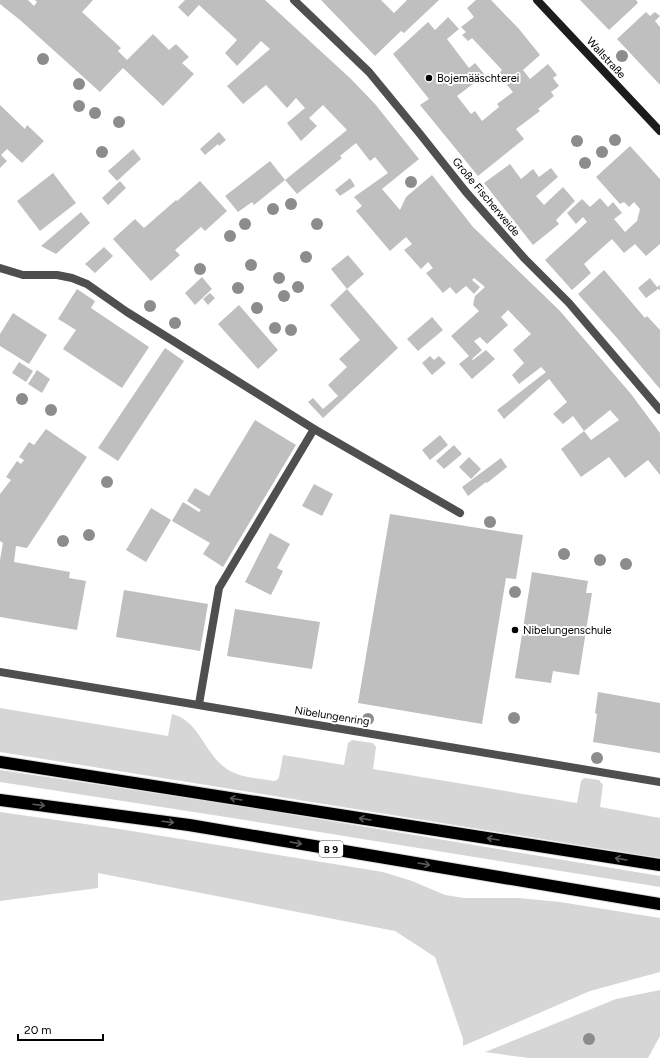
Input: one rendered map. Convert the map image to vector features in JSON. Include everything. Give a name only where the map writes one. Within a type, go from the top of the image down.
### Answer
[{"type":"highway","points":[[0,762],[660,865]]},
{"type":"highway","name":"B 9","points":[[0,800],[189,825],[660,904]]},
{"type":"main road","name":"Wallstraße","points":[[537,0],[660,131]]},
{"type":"street","name":"Große Fischerweide","points":[[294,0],[368,72],[466,192],[525,259],[569,303],[660,410]]},
{"type":"street","points":[[0,268],[23,275],[57,275],[72,278],[87,284],[127,312],[314,429],[460,513]]},
{"type":"street","points":[[198,704],[219,588],[314,429]]},
{"type":"street","name":"Nibelungenring","points":[[0,672],[660,782]]},
{"type":"shaded area","points":[[0,708],[168,736],[172,714],[189,723],[219,763],[227,769],[244,776],[274,781],[279,777],[283,755],[344,765],[348,743],[352,740],[373,743],[376,747],[373,769],[577,803],[581,781],[584,778],[599,780],[603,785],[600,807],[660,818],[660,858],[0,752]]},
{"type":"shaded area","points":[[0,770],[228,804],[660,876],[660,887],[0,782]]},
{"type":"shaded area","points":[[0,812],[113,828],[383,872],[412,881],[445,895],[464,898],[518,898],[560,902],[660,918],[660,972],[590,991],[463,1046],[463,1039],[435,957],[395,931],[98,873],[98,888],[0,901]]},
{"type":"shaded area","points":[[660,990],[660,1036],[648,1058],[529,1058],[485,1052],[616,999]]},
{"type":"building","points":[[0,0],[28,0],[34,6],[37,2],[35,0],[93,0],[82,12],[121,48],[118,51],[127,60],[153,34],[169,50],[176,44],[189,57],[182,63],[194,74],[163,106],[123,68],[100,92],[20,20],[0,4]]},
{"type":"building","points":[[185,0],[265,0],[351,79],[375,104],[419,159],[382,189],[400,210],[406,197],[432,175],[473,227],[560,311],[631,394],[660,433],[660,475],[648,460],[625,478],[609,457],[581,477],[561,449],[584,431],[573,416],[563,424],[553,414],[567,402],[549,379],[504,419],[497,410],[546,372],[541,367],[519,384],[512,375],[524,363],[513,350],[531,334],[508,310],[501,317],[508,325],[487,344],[480,337],[474,341],[482,350],[472,359],[473,360],[486,350],[495,359],[472,379],[459,364],[469,356],[451,336],[479,311],[473,305],[475,296],[485,287],[474,278],[472,280],[480,287],[474,294],[466,286],[456,294],[450,287],[443,293],[426,273],[433,268],[428,262],[421,269],[404,250],[412,244],[406,237],[390,251],[356,211],[362,206],[354,197],[388,173],[375,157],[370,161],[356,143],[340,156],[342,158],[297,194],[285,180],[347,130],[323,105],[309,118],[317,126],[301,141],[287,123],[305,108],[296,98],[287,108],[266,85],[243,104],[227,86],[270,49],[261,41],[237,66],[225,53],[237,40],[199,5],[188,17],[178,7]],"holes":[[[610,410],[619,420],[591,440],[584,431]]]},
{"type":"building","points":[[321,0],[381,0],[394,13],[407,0],[439,0],[404,33],[401,31],[375,56]]},
{"type":"building","points":[[476,0],[491,0],[519,29],[540,55],[523,70],[530,79],[548,64],[557,75],[553,78],[559,86],[551,92],[554,96],[538,109],[540,111],[516,129],[524,139],[478,176],[420,105],[429,99],[393,54],[428,22],[435,30],[448,17],[459,29],[447,39],[469,68],[475,63],[485,75],[457,96],[471,114],[475,111],[482,121],[499,107],[497,104],[513,92],[507,85],[512,80],[508,76],[504,79],[499,73],[502,70],[472,38],[468,41],[462,35],[466,32],[461,27],[474,17],[467,8]]},
{"type":"building","points":[[580,0],[636,0],[638,3],[609,30]]},
{"type":"building","points":[[646,12],[650,16],[655,12],[660,16],[655,21],[660,27],[660,85],[617,39]]},
{"type":"building","points":[[0,105],[25,129],[27,125],[44,141],[22,163],[7,149],[1,155],[7,161],[0,168]]},
{"type":"building","points":[[219,132],[226,140],[219,146],[218,144],[205,155],[200,149]]},
{"type":"building","points":[[630,146],[660,179],[660,244],[646,256],[635,244],[624,253],[612,239],[584,264],[591,273],[572,290],[545,260],[587,222],[583,217],[576,224],[567,213],[582,199],[590,207],[600,198],[608,207],[613,202],[622,213],[614,219],[625,232],[637,221],[640,209],[634,202],[629,207],[624,202],[620,204],[596,177]]},
{"type":"building","points":[[133,149],[141,159],[117,181],[108,171]]},
{"type":"building","points":[[270,161],[285,180],[254,205],[252,202],[238,212],[225,196]]},
{"type":"building","points":[[510,164],[521,179],[533,169],[539,177],[551,168],[558,177],[536,196],[544,205],[563,187],[575,201],[556,220],[559,224],[533,245],[484,183]]},
{"type":"building","points":[[53,173],[76,203],[40,231],[17,201]]},
{"type":"building","points":[[350,178],[355,186],[340,196],[335,190]]},
{"type":"building","points":[[120,181],[126,188],[108,205],[102,198]]},
{"type":"building","points":[[200,181],[227,211],[205,231],[201,227],[175,250],[180,255],[151,281],[113,239],[135,219],[144,228]]},
{"type":"building","points":[[81,212],[90,223],[56,254],[41,246]]},
{"type":"building","points":[[104,247],[113,256],[95,273],[85,264]]},
{"type":"building","points":[[348,255],[364,274],[347,289],[331,269]]},
{"type":"building","points":[[604,270],[645,318],[647,316],[660,330],[660,389],[578,294]]},
{"type":"building","points":[[202,277],[212,289],[195,305],[185,293]]},
{"type":"building","points":[[650,278],[657,287],[660,285],[660,290],[658,289],[646,298],[638,288]]},
{"type":"building","points":[[77,289],[95,301],[91,308],[149,347],[122,388],[63,349],[76,330],[58,319]]},
{"type":"building","points":[[347,289],[398,348],[323,418],[308,402],[313,398],[323,409],[338,396],[328,385],[347,367],[339,359],[360,340],[330,305]]},
{"type":"building","points":[[210,293],[215,298],[208,305],[203,299]]},
{"type":"building","points":[[239,305],[278,350],[258,369],[218,324]]},
{"type":"building","points":[[13,313],[47,335],[29,364],[0,346],[0,334]]},
{"type":"building","points":[[432,317],[443,330],[418,351],[407,339]]},
{"type":"building","points":[[165,348],[184,361],[118,461],[98,448]]},
{"type":"building","points":[[430,356],[434,360],[439,356],[446,363],[432,375],[422,363]]},
{"type":"building","points":[[19,362],[33,371],[26,382],[12,373]]},
{"type":"building","points":[[37,370],[50,379],[42,393],[28,384]]},
{"type":"building","points":[[255,420],[296,445],[223,567],[203,554],[210,543],[172,521],[183,502],[199,512],[201,510],[187,501],[195,488],[209,496]]},
{"type":"building","points":[[46,429],[87,457],[27,548],[16,546],[14,562],[70,572],[69,578],[86,581],[77,630],[0,617],[0,560],[3,543],[0,541],[0,494],[11,480],[6,477],[17,461],[21,464],[24,460],[19,457],[29,442],[34,445]]},
{"type":"building","points":[[440,435],[448,445],[430,460],[422,450]]},
{"type":"building","points":[[454,445],[462,454],[444,469],[436,461]]},
{"type":"building","points":[[469,457],[481,469],[471,479],[459,467]]},
{"type":"building","points":[[501,458],[507,467],[468,496],[462,487]]},
{"type":"building","points":[[314,484],[333,494],[322,516],[302,506]]},
{"type":"building","points":[[151,508],[171,520],[146,562],[126,550]]},
{"type":"building","points":[[390,514],[523,535],[516,579],[506,578],[482,724],[358,703]]},
{"type":"building","points":[[270,533],[290,544],[277,568],[283,571],[271,595],[245,582]]},
{"type":"building","points":[[532,572],[588,581],[586,593],[592,593],[579,675],[553,671],[551,683],[515,678]]},
{"type":"building","points":[[124,590],[208,604],[200,651],[116,637]]},
{"type":"building","points":[[235,609],[320,622],[312,669],[227,656]]},
{"type":"building","points":[[598,692],[660,703],[660,753],[593,742]]},
{"type":"place","name":"Bojemääschterei","points":[[429,78]]},
{"type":"place","name":"Nibelungenschule","points":[[515,630]]}]
